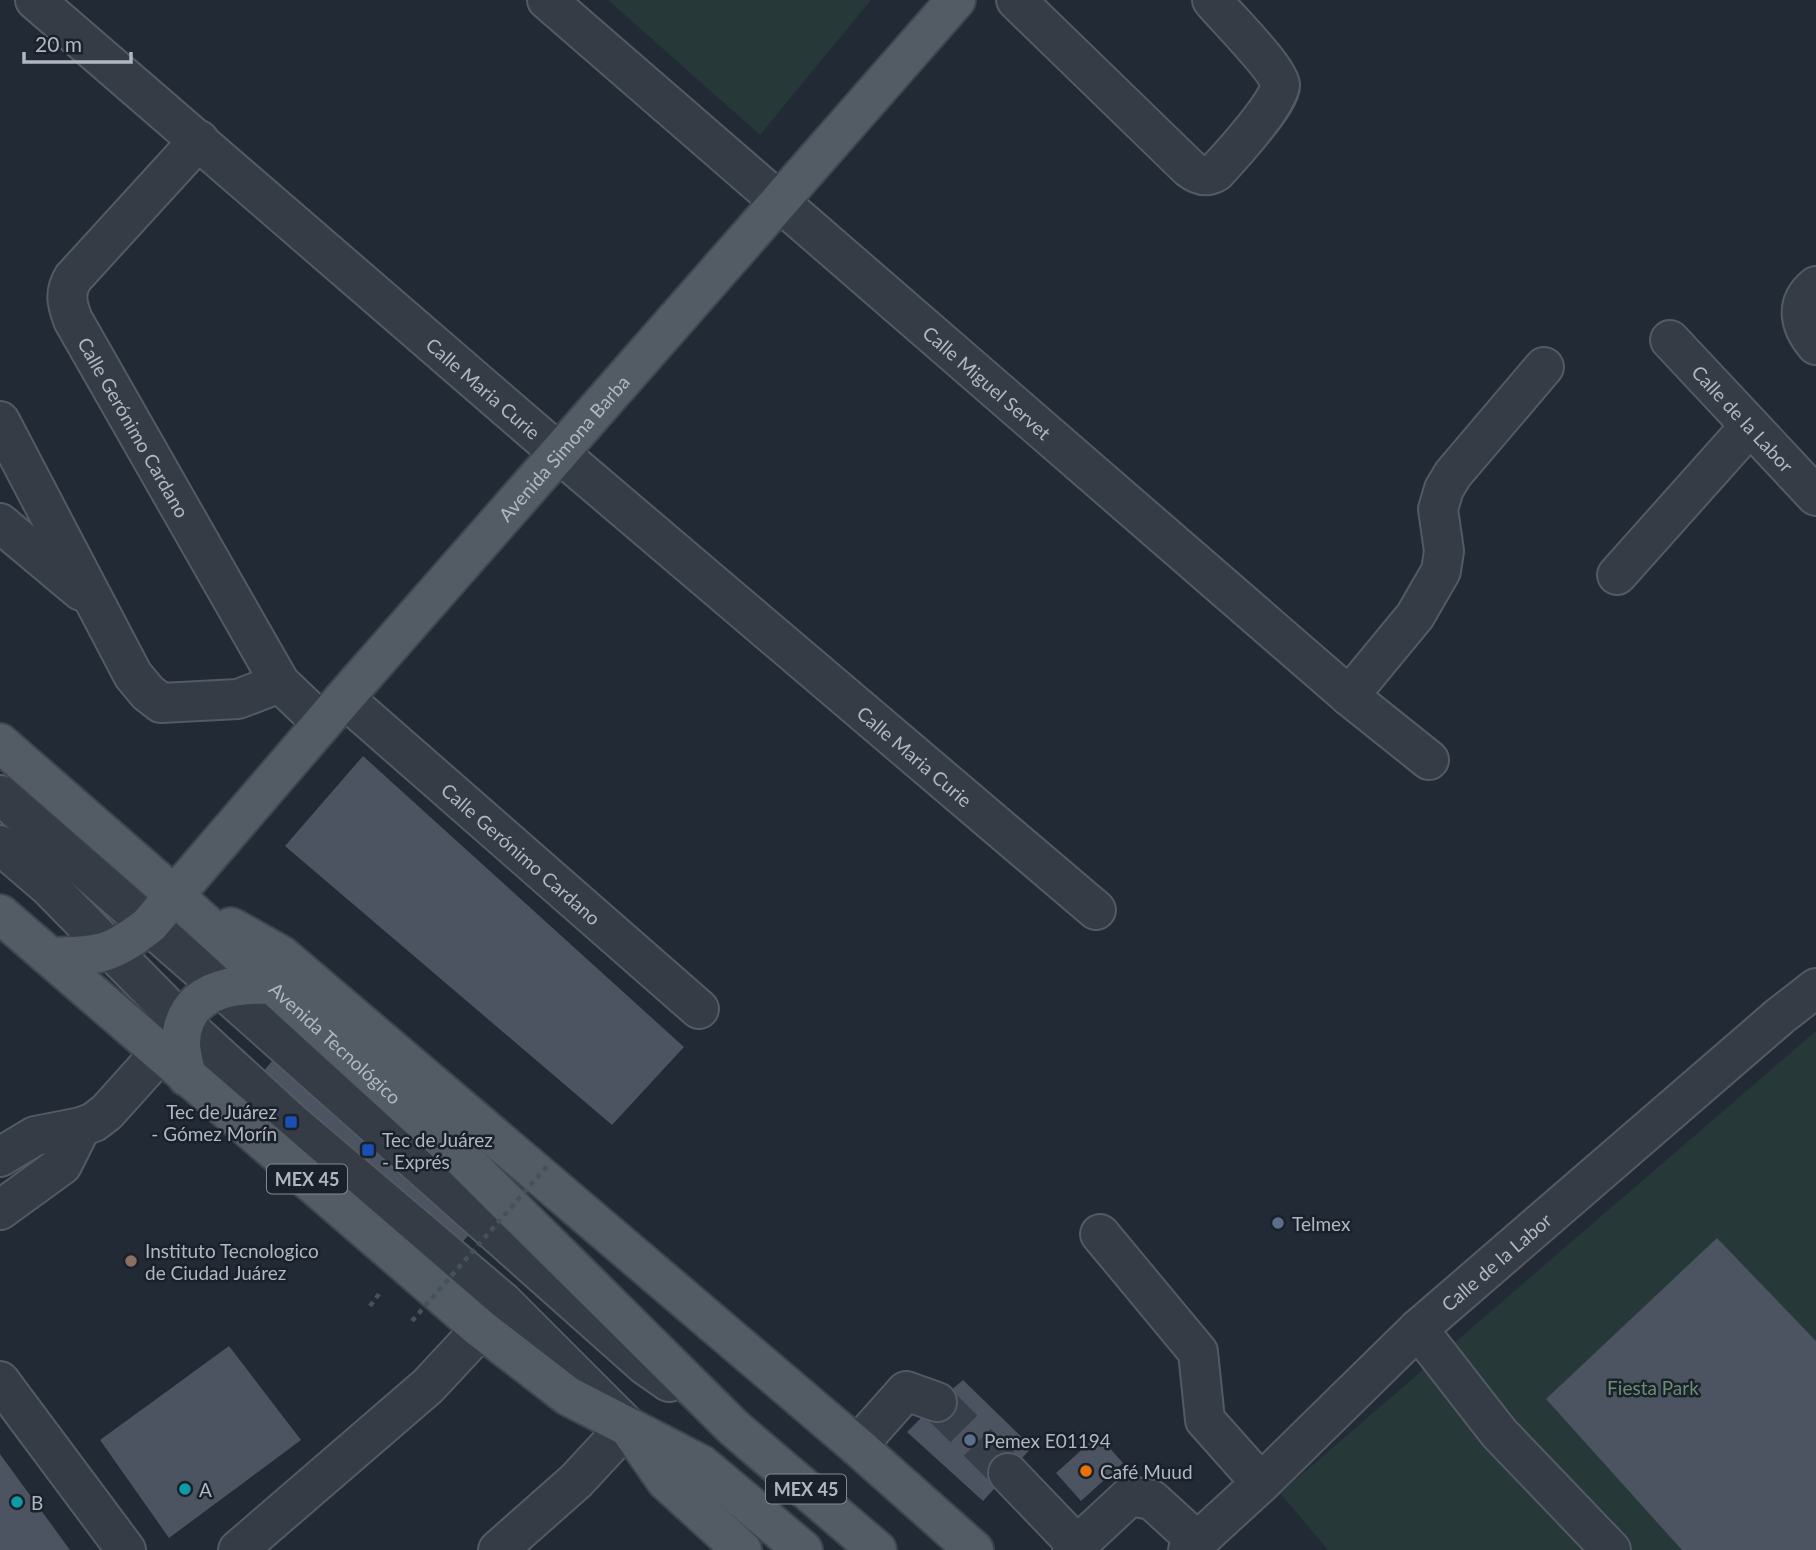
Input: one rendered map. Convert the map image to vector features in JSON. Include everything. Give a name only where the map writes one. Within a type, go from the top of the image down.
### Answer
[{"type":"main road","name":"Avenida Simona Barba","points":[[112,951],[149,925],[333,710],[956,0]]},
{"type":"main road","name":"Avenida Tecnológico","points":[[0,743],[174,895],[456,1152],[734,1428],[877,1550]]},
{"type":"main road","points":[[174,895],[281,955],[857,1446],[974,1550]]},
{"type":"main road","name":"MEX 45","points":[[3,922],[51,957],[481,1329],[568,1396],[702,1465],[803,1550]]},
{"type":"main road","points":[[51,957],[112,951]]},
{"type":"main road","points":[[174,1065],[184,1024],[192,1009],[206,996],[244,984],[271,985]]},
{"type":"main road","points":[[627,1426],[666,1480],[742,1550]]},
{"type":"street","name":"Calle Maria Curie","points":[[35,0],[559,453],[1096,910]]},
{"type":"street","name":"Calle Miguel Servet","points":[[547,0],[1349,696],[1429,760]]},
{"type":"street","points":[[1016,0],[1189,168],[1209,176],[1216,172],[1254,127],[1280,88],[1274,71],[1212,0]]},
{"type":"street","name":"Calle Gerónimo Cardano","points":[[199,140],[73,278],[67,288],[68,308],[280,683],[333,710],[699,1009]]},
{"type":"street","points":[[1816,286],[1803,300],[1800,314],[1806,334],[1816,345]]},
{"type":"street","name":"Calle de la Labor","points":[[1670,340],[1816,496]]},
{"type":"street","points":[[1349,696],[1415,616],[1441,571],[1444,551],[1438,509],[1444,489],[1453,474],[1544,367]]},
{"type":"street","points":[[0,421],[133,675],[148,693],[161,703],[238,699],[280,683]]},
{"type":"street","points":[[1618,575],[1750,426]]},
{"type":"street","points":[[0,523],[96,604]]},
{"type":"street","points":[[0,795],[646,1366],[734,1428]]},
{"type":"street","points":[[0,845],[48,886],[184,1024],[291,1122],[503,1303],[627,1426],[576,1481],[498,1550]]},
{"type":"street","name":"Calle de la Labor","points":[[1192,1546],[1261,1483],[1418,1329],[1780,1016],[1816,988]]},
{"type":"street","points":[[0,1157],[35,1136],[81,1127],[174,1065]]},
{"type":"street","points":[[0,1210],[62,1165],[81,1127]]},
{"type":"street","points":[[1100,1234],[1199,1352],[1205,1420],[1261,1483]]},
{"type":"street","points":[[238,1550],[428,1386],[481,1329]]},
{"type":"street","points":[[1418,1329],[1499,1433],[1611,1550]]},
{"type":"street","points":[[0,1381],[126,1550]]},
{"type":"street","points":[[857,1446],[906,1391],[937,1402]]},
{"type":"street","points":[[1008,1473],[1074,1547],[1130,1496],[1152,1500],[1192,1546]]},
{"type":"path","points":[[412,1321],[548,1164]]},
{"type":"path","points":[[370,1306],[379,1294]]},
{"type":"green space","points":[[608,0],[871,0],[760,135]]},
{"type":"green space","name":"Fiesta Park","points":[[1816,1031],[1816,1550],[1328,1550],[1280,1493]]},
{"type":"building","points":[[363,756],[684,1047],[612,1125],[285,846]]},
{"type":"building","name":"Tec de Juárez - Exprés","points":[[277,1055],[475,1228],[459,1246],[262,1073]]},
{"type":"building","points":[[1717,1238],[1816,1341],[1816,1550],[1682,1550],[1546,1399]]},
{"type":"building","name":"A","points":[[229,1346],[301,1440],[169,1538],[100,1440]]},
{"type":"building","name":"Pemex E01194","points":[[963,1380],[1032,1447],[983,1501],[907,1432]]},
{"type":"building","points":[[1098,1435],[1123,1463],[1081,1501],[1056,1473]]},
{"type":"building","name":"B","points":[[0,1454],[70,1550],[0,1550]]},
{"type":"tunnel","points":[[937,1402],[1008,1473]]},
{"type":"place","name":"Tec de Juárez - Gómez Morín","points":[[291,1122]]},
{"type":"place","name":"Tec de Juárez - Exprés","points":[[368,1150]]},
{"type":"place","name":"Telmex","points":[[1278,1223]]},
{"type":"place","name":"Instituto Tecnologico de Ciudad Juárez","points":[[131,1261]]},
{"type":"place","name":"Pemex E01194","points":[[970,1440]]},
{"type":"place","name":"Café Muud","points":[[1086,1471]]},
{"type":"place","name":"A","points":[[185,1489]]},
{"type":"place","name":"B","points":[[17,1502]]}]
